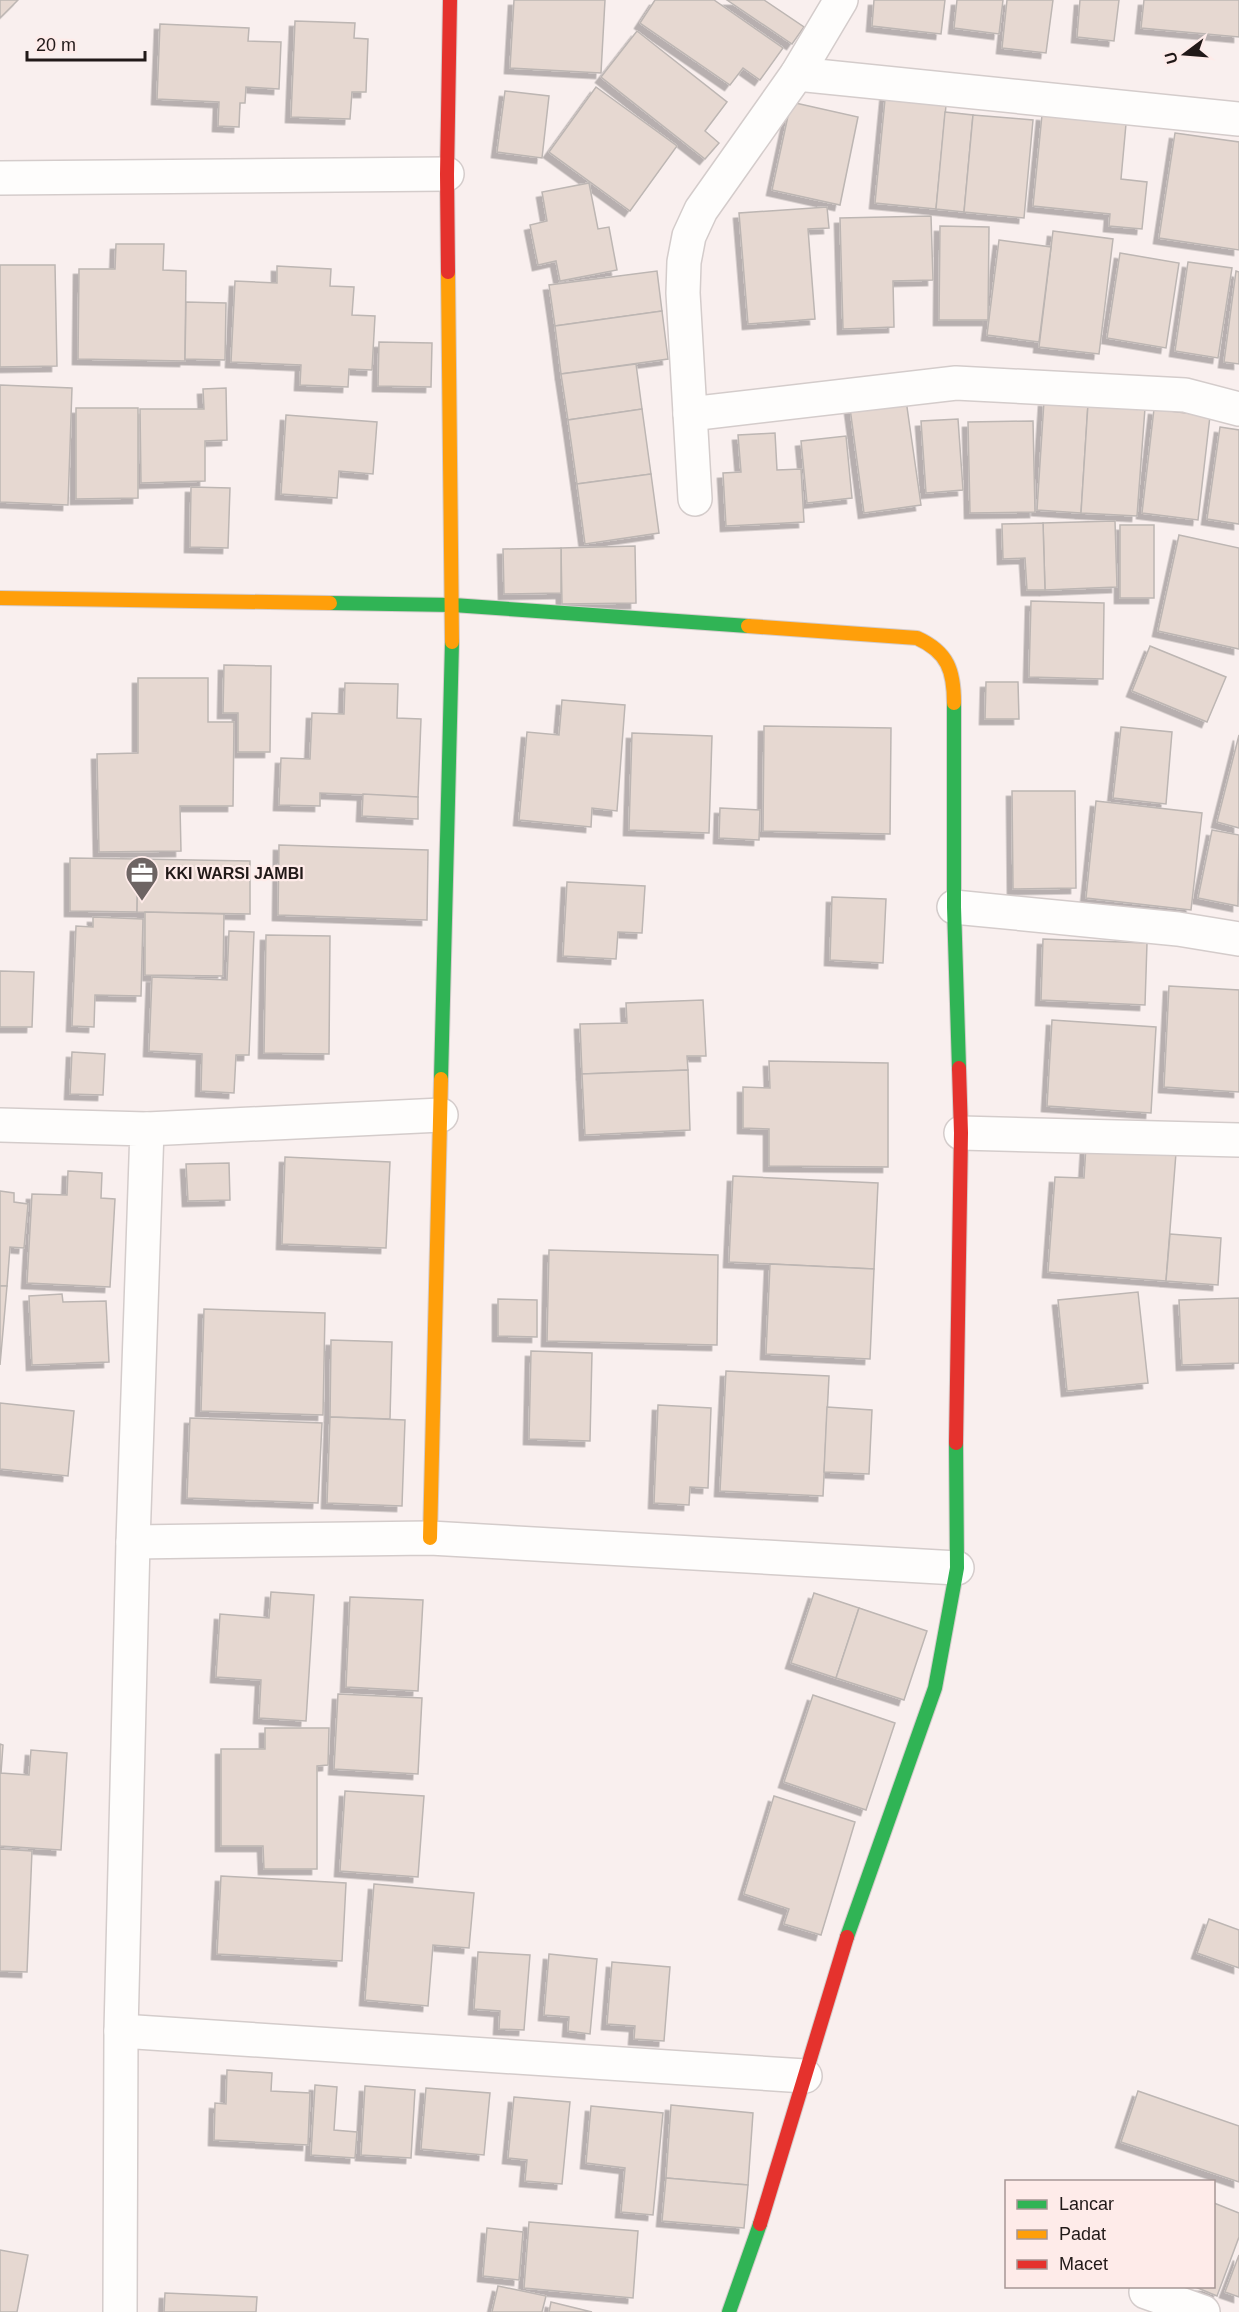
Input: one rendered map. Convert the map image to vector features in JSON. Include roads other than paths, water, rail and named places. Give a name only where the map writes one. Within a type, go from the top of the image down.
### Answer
[{"type":"street","points":[[430,1539],[453,605],[447,174],[450,0]]},
{"type":"street","points":[[695,498],[682,293],[688,236],[701,210],[797,74],[841,0]]},
{"type":"street","points":[[797,74],[1239,119]]},
{"type":"street","points":[[0,178],[447,174]]},
{"type":"street","points":[[690,414],[956,383],[1185,396],[1239,409]]},
{"type":"street","points":[[0,598],[453,605],[917,638],[935,645],[948,662],[954,688],[954,907],[962,1133],[955,1476],[957,1568],[935,1688],[842,1951],[755,2241],[729,2312]]},
{"type":"street","points":[[954,907],[1178,929],[1239,939]]},
{"type":"street","points":[[0,1125],[147,1129],[441,1115]]},
{"type":"street","points":[[120,2312],[121,2031],[133,1542],[147,1129]]},
{"type":"street","points":[[962,1133],[1239,1140]]},
{"type":"street","points":[[133,1542],[430,1539],[957,1568]]},
{"type":"street","points":[[121,2031],[805,2076]]},
{"type":"street","points":[[1146,2292],[1203,2312]]},
{"type":"place","name":"KKI WARSI JAMBI","points":[[142,902]]}]
